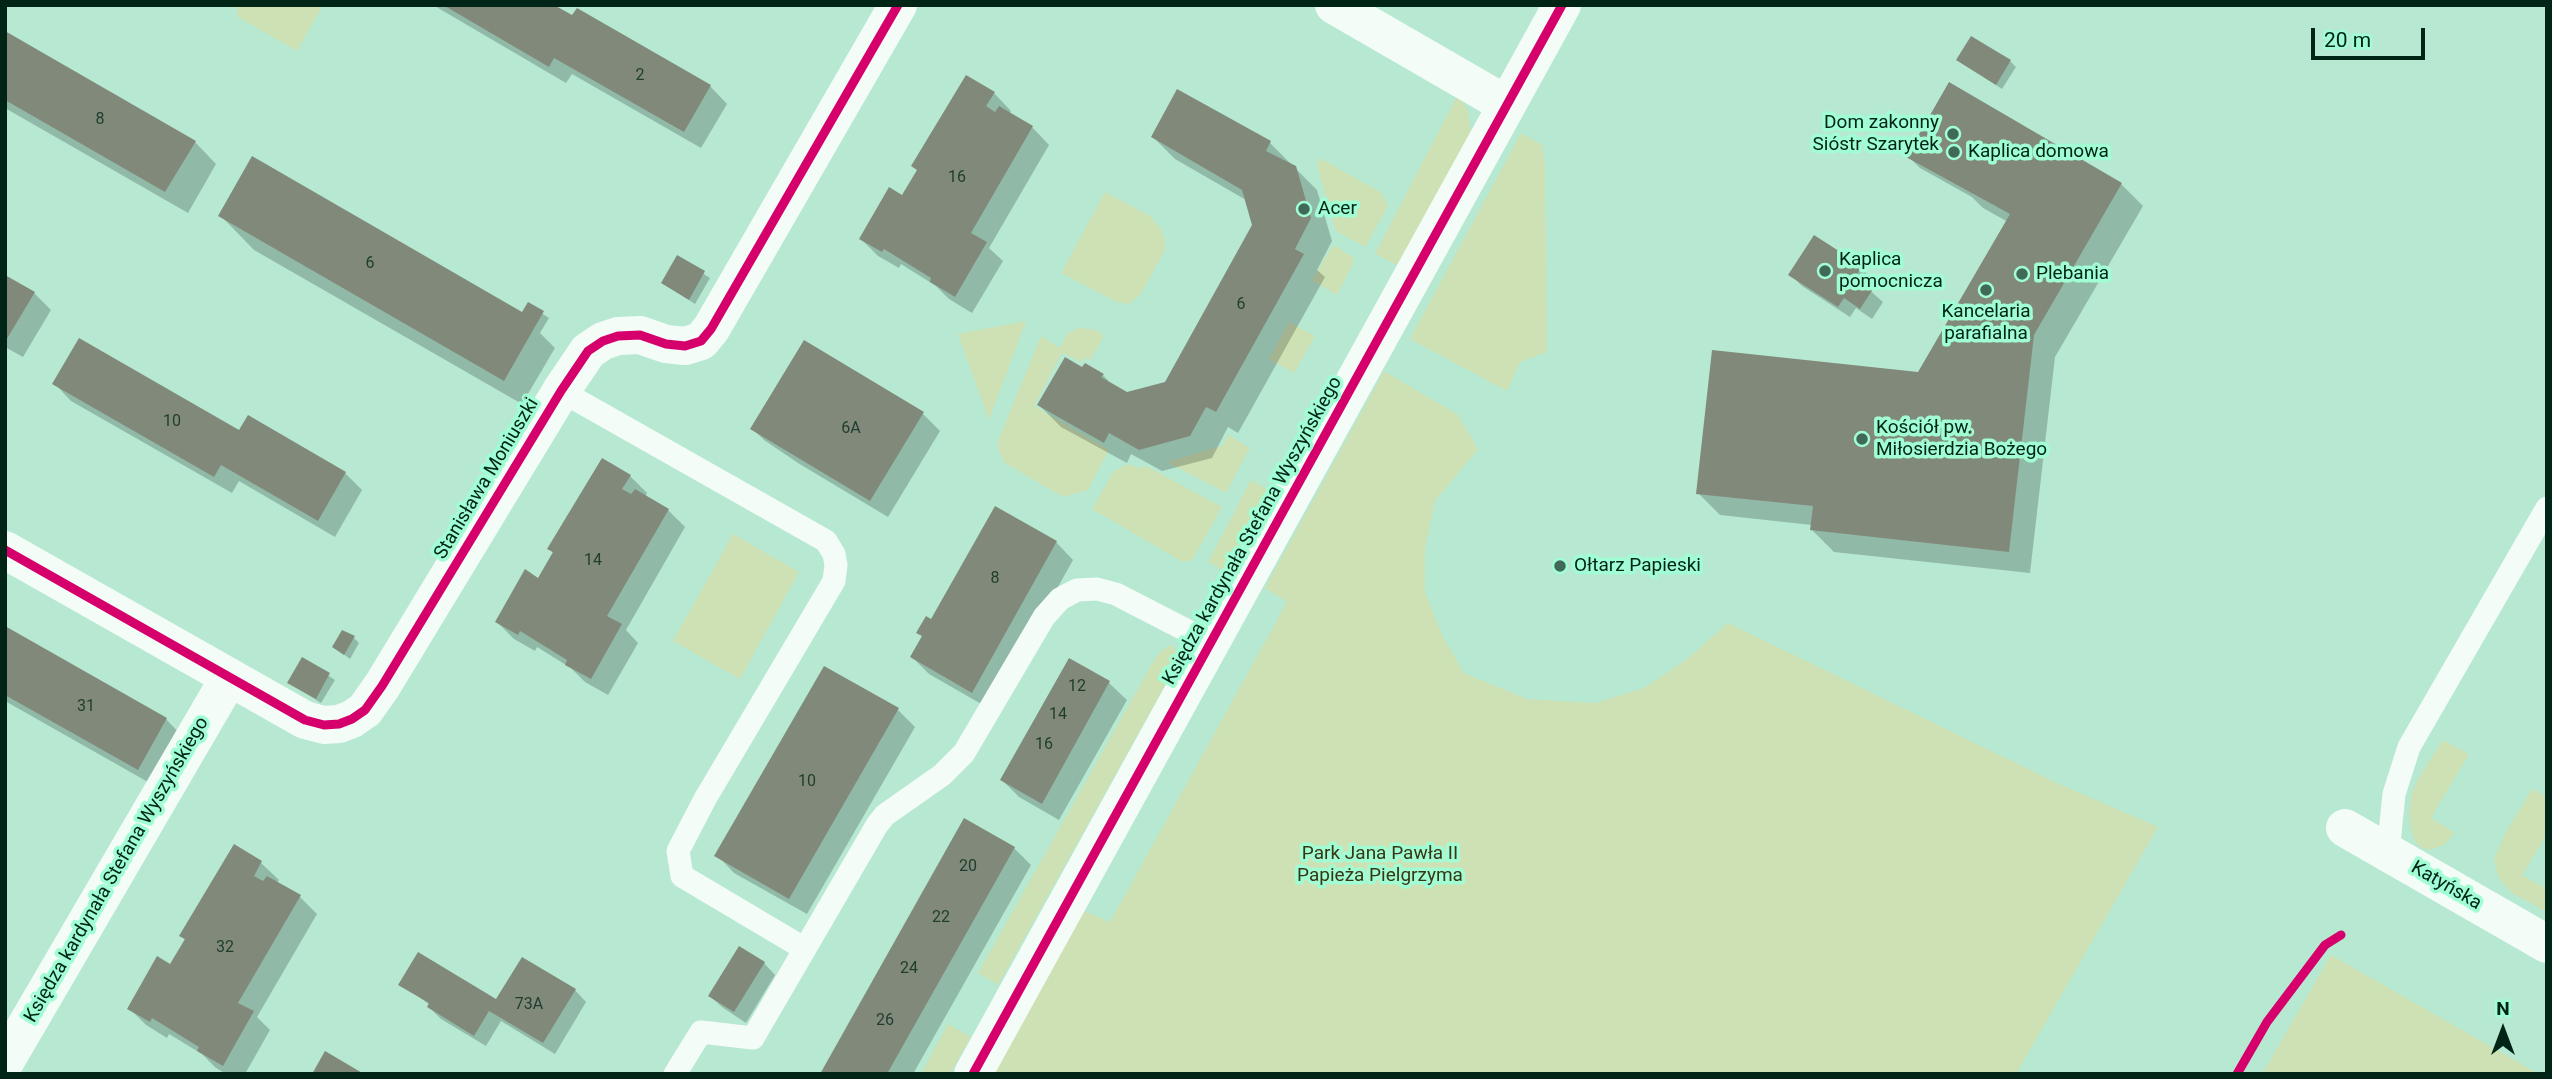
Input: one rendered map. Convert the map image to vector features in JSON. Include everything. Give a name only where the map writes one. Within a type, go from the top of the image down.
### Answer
[{"type":"street","name":"Stanisława Moniuszki","points":[[5,550],[309,722],[340,724],[352,719],[365,710],[588,351],[603,341],[618,336],[640,335],[666,344],[685,346],[701,341],[711,330],[898,5]]},
{"type":"street","points":[[1334,5],[1507,105]]},
{"type":"street","name":"Księdza kardynała Stefana Wyszyńskiego","points":[[973,1074],[1562,5]]},
{"type":"street","name":"Księdza kardynała Stefana Wyszyńskiego","points":[[5,1062],[229,677]]},
{"type":"street","name":"Katyńska","points":[[2345,828],[2547,944]]},
{"type":"lane","points":[[561,391],[827,541],[834,554],[834,581],[705,799],[678,851],[682,876],[805,949]]},
{"type":"lane","points":[[2389,853],[2394,794],[2409,747],[2547,508]]},
{"type":"lane","points":[[675,1074],[701,1032],[753,1038],[885,815],[942,775],[964,753],[1044,618],[1060,599],[1077,590],[1097,589],[1116,594],[1211,643]]},
{"type":"green space","points":[[236,5],[323,5],[297,51],[238,17]]},
{"type":"green space","points":[[1457,96],[1467,108],[1471,131],[1399,264],[1395,264],[1375,254]]},
{"type":"green space","points":[[1521,133],[1542,145],[1545,166],[1547,352],[1520,362],[1507,391],[1410,339]]},
{"type":"green space","points":[[1320,158],[1380,192],[1386,201],[1388,206],[1365,247],[1336,231],[1317,166]]},
{"type":"green space","points":[[1105,192],[1150,216],[1161,229],[1165,240],[1165,250],[1140,295],[1129,304],[1117,302],[1061,273]]},
{"type":"green space","points":[[1333,245],[1353,257],[1354,262],[1337,295],[1312,280]]},
{"type":"green space","points":[[1026,321],[989,420],[958,334]]},
{"type":"green space","points":[[1289,322],[1315,336],[1294,373],[1269,359]]},
{"type":"green space","points":[[1078,328],[1097,330],[1104,336],[1090,360],[1084,357],[1082,362],[1062,353],[1034,406],[1109,450],[1088,490],[1063,497],[1005,463],[999,452],[998,441],[1041,336],[1060,348],[1067,334]]},
{"type":"green space","name":"Park Jana Pawła II Papieża Pielgrzyma","points":[[1384,371],[1458,415],[1478,449],[1435,501],[1425,549],[1425,592],[1442,635],[1464,673],[1527,699],[1595,703],[1644,688],[1687,659],[1728,623],[2055,782],[2158,827],[2016,1074],[992,1074],[1082,910],[1110,922],[1287,602],[1265,588]]},
{"type":"green space","points":[[1228,435],[1250,448],[1226,493],[1167,462],[1222,446]]},
{"type":"green space","points":[[1128,464],[1140,468],[1146,466],[1222,507],[1192,560],[1183,562],[1092,509],[1114,471]]},
{"type":"green space","points":[[1251,480],[1273,492],[1228,573],[1208,562]]},
{"type":"green space","points":[[733,534],[799,572],[740,679],[673,641]]},
{"type":"green space","points":[[1170,645],[1174,647],[1178,662],[998,985],[978,973],[1153,662],[1159,653]]},
{"type":"green space","points":[[2443,740],[2469,754],[2431,818],[2455,833],[2444,845],[2428,850],[2415,841],[2409,812],[2412,793],[2418,779]]},
{"type":"green space","points":[[2532,789],[2547,797],[2547,834],[2522,875],[2547,889],[2547,912],[2512,893],[2499,878],[2494,860],[2504,835]]},
{"type":"green space","points":[[2331,955],[2539,1074],[2262,1074]]},
{"type":"green space","points":[[948,1024],[971,1037],[950,1074],[921,1074]]},
{"type":"building","points":[[443,5],[554,5],[572,15],[577,8],[711,85],[684,132],[554,58],[549,67]]},
{"type":"building","points":[[5,31],[196,141],[165,192],[5,100]]},
{"type":"building","points":[[1971,36],[2011,60],[1996,85],[1956,60]]},
{"type":"building","points":[[966,75],[995,92],[986,106],[995,112],[999,106],[1033,126],[971,233],[987,242],[955,297],[930,282],[931,278],[884,249],[882,252],[859,239],[889,187],[902,195],[917,170],[911,166]]},
{"type":"building","name":"Kościół pw. Miłosierdzia Bożego","points":[[1949,82],[2122,183],[2034,335],[2009,552],[1810,530],[1813,506],[1696,494],[1712,350],[1918,372],[2010,214],[1906,157]]},
{"type":"building","points":[[1177,89],[1271,141],[1266,151],[1296,166],[1311,218],[1295,249],[1304,254],[1216,412],[1206,407],[1190,436],[1139,450],[1109,433],[1104,443],[1037,405],[1065,357],[1082,367],[1085,363],[1104,374],[1101,377],[1127,392],[1165,382],[1252,225],[1242,190],[1151,137]]},
{"type":"building","points":[[252,156],[522,312],[528,302],[544,311],[504,381],[218,216]]},
{"type":"building","name":"Kaplica pomocnicza","points":[[1814,235],[1862,266],[1855,278],[1873,289],[1860,309],[1844,298],[1838,307],[1788,275]]},
{"type":"building","points":[[677,255],[705,271],[689,300],[661,283]]},
{"type":"building","points":[[5,275],[35,292],[5,342]]},
{"type":"building","points":[[79,338],[239,430],[248,415],[346,472],[318,521],[221,465],[214,477],[52,384]]},
{"type":"building","points":[[804,340],[924,412],[870,501],[750,429]]},
{"type":"building","points":[[602,458],[631,475],[622,489],[631,494],[635,489],[669,509],[607,616],[622,624],[591,679],[565,665],[567,660],[520,631],[518,635],[495,622],[525,569],[538,578],[553,552],[547,549]]},
{"type":"building","points":[[995,506],[1057,541],[972,693],[910,657],[922,636],[916,633],[926,616],[931,619]]},
{"type":"building","points":[[5,626],[167,718],[138,770],[5,695]]},
{"type":"building","points":[[342,630],[355,636],[344,655],[332,647]]},
{"type":"building","points":[[302,657],[330,673],[316,699],[287,683]]},
{"type":"building","points":[[1069,658],[1110,681],[1042,804],[1000,780]]},
{"type":"building","points":[[824,666],[899,708],[789,899],[714,856]]},
{"type":"building","points":[[964,818],[1015,847],[887,1074],[820,1074]]},
{"type":"building","points":[[234,844],[262,861],[254,876],[263,881],[267,876],[301,895],[238,1003],[254,1011],[223,1066],[197,1051],[199,1047],[152,1018],[150,1022],[127,1009],[157,956],[170,964],[185,939],[179,936]]},
{"type":"building","points":[[739,946],[765,962],[734,1012],[708,996]]},
{"type":"building","points":[[418,952],[496,999],[522,957],[576,989],[543,1043],[489,1011],[474,1036],[427,1007],[429,1003],[398,985]]},
{"type":"building","points":[[325,1051],[364,1074],[312,1074]]},
{"type":"cycle path","points":[[5,550],[305,720],[324,725],[339,724],[352,719],[365,710],[382,686],[588,351],[603,341],[618,336],[640,335],[666,344],[685,346],[701,341],[711,329],[898,5]]},
{"type":"cycle path","points":[[973,1074],[1562,5]]},
{"type":"cycle path","points":[[2237,1074],[2267,1022],[2325,945],[2341,935]]},
{"type":"place","name":"Dom zakonny Sióstr Szarytek","points":[[1953,134]]},
{"type":"place","name":"Kaplica domowa","points":[[1954,152]]},
{"type":"place","name":"Acer","points":[[1304,209]]},
{"type":"place","name":"Kaplica pomocnicza","points":[[1825,271]]},
{"type":"place","name":"Plebania","points":[[2022,274]]},
{"type":"place","name":"Kancelaria parafialna","points":[[1986,290]]},
{"type":"place","name":"Kościół pw. Miłosierdzia Bożego","points":[[1862,439]]},
{"type":"place","name":"Ołtarz Papieski","points":[[1560,566]]}]
